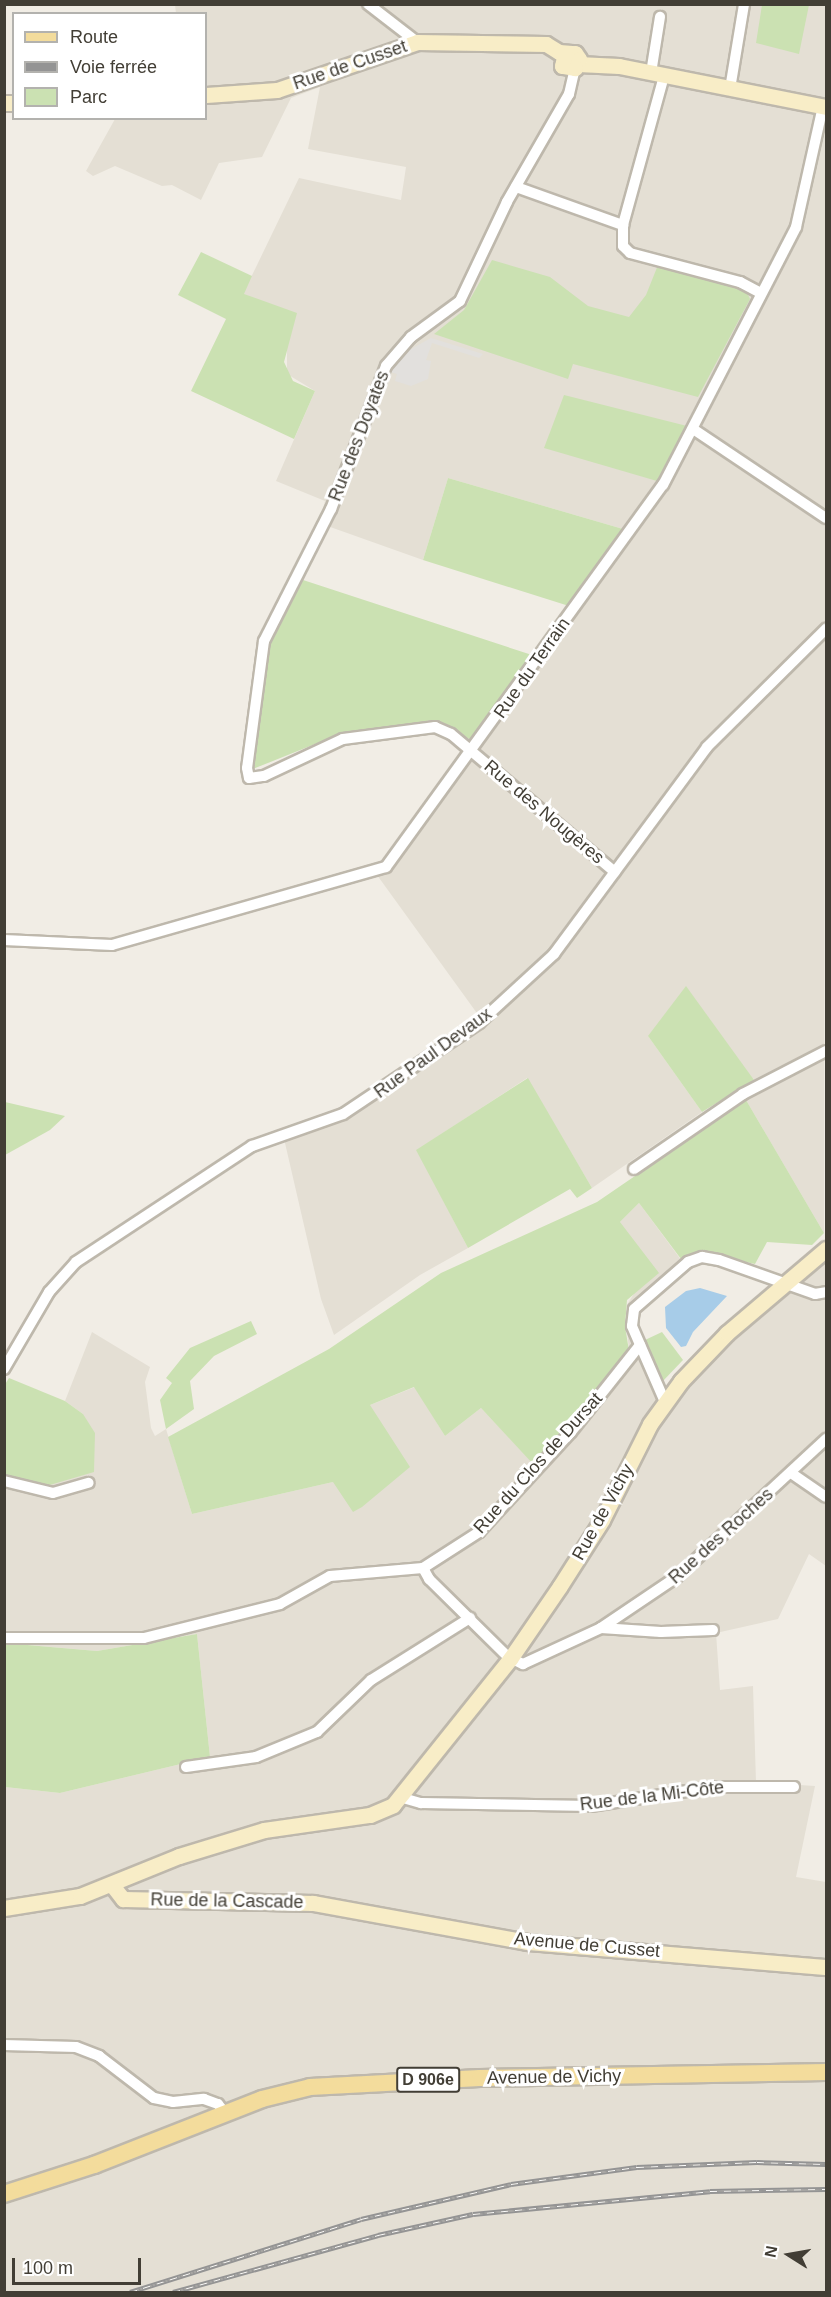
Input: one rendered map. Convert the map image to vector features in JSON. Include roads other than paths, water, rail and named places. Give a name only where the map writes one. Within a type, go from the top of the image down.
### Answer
[{"type":"main road","name":"Avenue de Vichy","points":[[4,2194],[47,2181],[284,2092],[337,2083],[826,2072]]},
{"type":"street","points":[[368,4],[417,42]]},
{"type":"street","points":[[730,89],[744,4]]},
{"type":"street","points":[[660,16],[657,74],[623,225],[623,246],[630,253],[740,282],[761,293]]},
{"type":"street","name":"Rue de Cusset","points":[[207,95],[277,90],[417,42],[531,43],[546,44],[569,62],[619,66],[825,107]]},
{"type":"street","name":"Rue des Doyates","points":[[249,778],[264,641],[331,509],[386,366],[411,337],[460,301],[516,187],[564,102],[569,62]]},
{"type":"street","name":"Rue du Terrain","points":[[4,940],[112,945],[386,867],[472,752],[663,485],[796,227],[825,107]]},
{"type":"street","points":[[516,187],[623,225]]},
{"type":"street","points":[[693,429],[826,518]]},
{"type":"street","name":"Rue Paul Devaux","points":[[4,1369],[50,1292],[76,1262],[252,1146],[343,1114],[465,1034],[554,954],[707,747],[826,629]]},
{"type":"street","name":"Rue des Nougères","points":[[249,778],[264,776],[334,742],[414,727],[435,727],[472,752],[615,872]]},
{"type":"street","points":[[634,1169],[743,1094],[826,1051]]},
{"type":"street","name":"Rue de Vichy","points":[[403,1798],[510,1659],[589,1541],[665,1402],[727,1334],[826,1249]]},
{"type":"street","points":[[665,1402],[632,1326],[634,1309],[688,1262],[702,1257],[719,1260],[815,1294],[826,1292]]},
{"type":"street","name":"Rue du Clos de Dursat","points":[[423,1568],[479,1532],[571,1432],[640,1345]]},
{"type":"street","name":"Rue des Roches","points":[[510,1659],[523,1664],[601,1628],[678,1576],[826,1439]]},
{"type":"street","points":[[791,1473],[826,1497]]},
{"type":"street","points":[[4,1481],[53,1493],[89,1483]]},
{"type":"street","points":[[4,1638],[144,1638],[280,1604],[330,1576],[423,1568],[429,1579],[510,1659]]},
{"type":"street","points":[[186,1767],[256,1757],[317,1731],[371,1680],[470,1618]]},
{"type":"street","points":[[601,1628],[661,1632],[713,1630]]},
{"type":"street","name":"Rue de la Mi-Côte","points":[[403,1798],[421,1803],[591,1806],[713,1787],[794,1787]]},
{"type":"street","points":[[4,1908],[80,1896],[198,1849],[264,1830],[370,1815],[403,1798]]},
{"type":"street","points":[[129,1878],[141,1900]]},
{"type":"street","name":"Rue de la Cascade","points":[[112,1885],[123,1899],[313,1903],[350,1908]]},
{"type":"street","name":"Avenue de Cusset","points":[[350,1908],[527,1942],[826,1967]]},
{"type":"street","points":[[4,2045],[52,2043],[76,2047],[99,2056],[154,2098],[173,2102],[204,2099],[218,2104],[225,2113]]},
{"type":"water","points":[[700,1288],[727,1296],[693,1332],[686,1346],[681,1347],[666,1328],[665,1307],[686,1291]]},
{"type":"railway","points":[[130,2292],[361,2219],[511,2184],[637,2167],[757,2162],[826,2164]]},
{"type":"railway","points":[[173,2292],[378,2235],[473,2214],[710,2191],[826,2189]]}]
